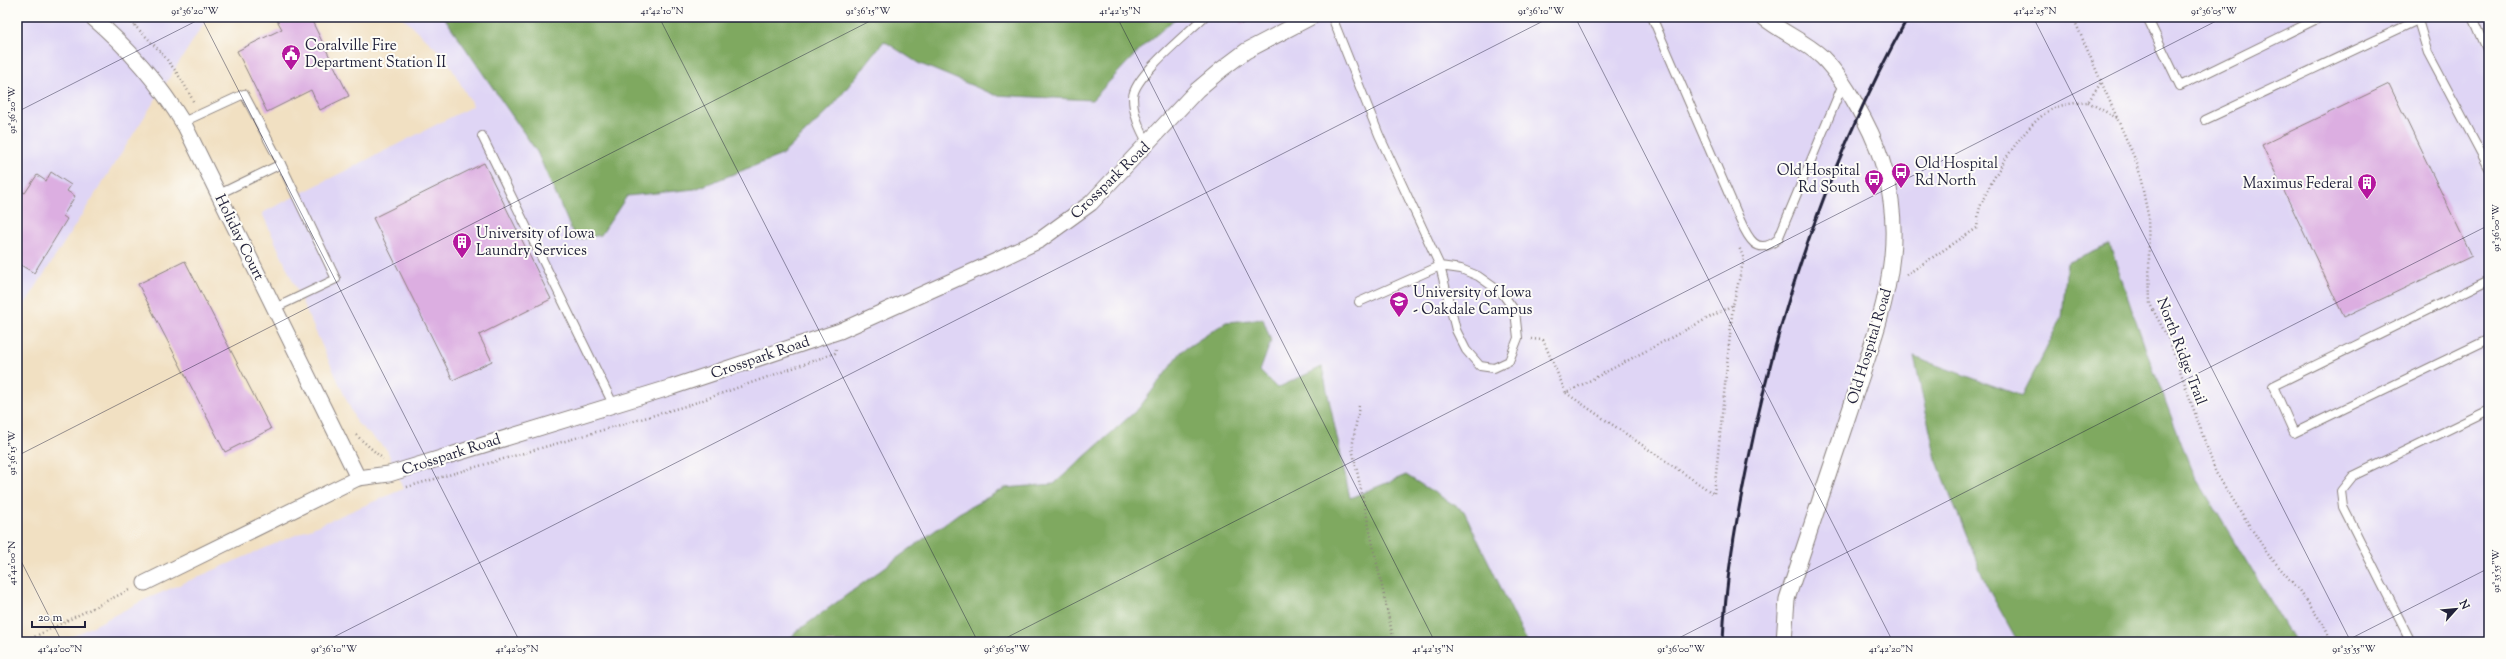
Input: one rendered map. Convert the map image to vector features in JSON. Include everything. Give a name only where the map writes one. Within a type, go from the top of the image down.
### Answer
[{"type":"street","name":"Holiday Court","points":[[92,17],[119,40],[144,66],[168,96],[183,122],[219,194],[358,478]]},
{"type":"street","name":"Crosspark Road","points":[[145,583],[358,478],[389,474],[840,331],[1040,240],[1091,203],[1148,144],[1197,90],[1222,69],[1246,51],[1311,17]]},
{"type":"street","name":"Old Hospital Road","points":[[1763,17],[1822,57],[1843,84],[1876,141],[1887,174],[1894,212],[1894,246],[1883,312],[1787,598],[1784,642]]},
{"type":"lane","points":[[1148,144],[1136,122],[1133,96],[1144,74],[1204,17]]},
{"type":"lane","points":[[1332,17],[1379,135],[1440,266],[1446,297],[1456,330],[1466,350],[1480,366],[1494,368],[1509,361],[1518,338],[1515,311],[1502,293],[1478,276],[1461,270],[1440,266],[1359,302]]},
{"type":"lane","points":[[1652,17],[1748,238],[1755,244],[1763,247],[1772,245],[1778,239],[1843,84]]},
{"type":"lane","points":[[2147,17],[2180,86],[2317,18]]},
{"type":"lane","points":[[2473,17],[2489,54]]},
{"type":"lane","points":[[2205,120],[2417,18],[2428,53],[2488,169]]},
{"type":"lane","points":[[183,122],[244,94],[281,164],[336,279],[275,308]]},
{"type":"lane","points":[[482,136],[613,404]]},
{"type":"lane","points":[[219,194],[281,164]]},
{"type":"lane","points":[[2489,280],[2273,386],[2294,433],[2489,339]]},
{"type":"lane","points":[[2411,642],[2343,507],[2341,491],[2353,476],[2489,410]]},
{"type":"path","points":[[135,26],[140,17]]},
{"type":"path","points":[[2074,19],[2081,17]]},
{"type":"path","name":"North Ridge Trail","points":[[2074,19],[2102,80],[2138,166],[2148,215],[2150,304],[2170,342],[2216,473],[2267,553],[2298,589],[2323,624],[2332,642]]},
{"type":"path","points":[[2088,102],[2102,80]]},
{"type":"path","points":[[1888,287],[1977,228],[1980,208],[1996,176],[2031,126],[2048,111],[2069,104],[2088,102],[2118,119]]},
{"type":"path","points":[[1518,338],[1543,340],[1566,393],[1714,494],[1733,305],[1744,259],[1738,245]]},
{"type":"path","points":[[1566,393],[1733,305]]},
{"type":"path","points":[[400,487],[412,486],[634,422],[800,367],[835,353],[840,331]]},
{"type":"path","points":[[1359,406],[1352,448],[1394,642]]},
{"type":"path","points":[[24,642],[117,594],[145,583]]},
{"type":"shaded area","points":[[17,17],[208,17],[18,315],[17,315]]},
{"type":"shaded area","name":"University of Iowa - Oakdale Campus","points":[[402,17],[2489,17],[2489,642],[62,642],[144,600],[403,489],[387,450],[357,423],[262,213],[473,106],[446,58]]},
{"type":"green space","points":[[444,17],[1177,17],[1142,47],[1092,100],[995,95],[918,63],[884,41],[832,107],[782,155],[695,189],[627,196],[601,235],[576,240],[537,152]]},
{"type":"green space","points":[[2110,245],[2147,353],[2192,471],[2295,642],[2018,642],[1986,585],[1936,459],[1914,357],[2022,396],[2062,318],[2067,263]]},
{"type":"green space","points":[[1263,319],[1271,341],[1260,371],[1277,388],[1322,367],[1350,498],[1406,475],[1464,511],[1527,642],[787,642],[796,632],[959,513],[1005,488],[1054,484],[1139,408],[1182,351],[1226,322]]},
{"type":"building","name":"Coralville Fire Department Station II","points":[[275,17],[310,17],[349,96],[320,110],[311,90],[267,112],[237,51],[282,29]]},
{"type":"building","points":[[1238,17],[1256,17],[1241,24]]},
{"type":"building","name":"Maximus Federal","points":[[2389,84],[2472,256],[2344,317],[2262,145]]},
{"type":"building","name":"University of Iowa Laundry Services","points":[[484,163],[551,299],[479,335],[492,361],[453,380],[373,218]]},
{"type":"building","points":[[51,172],[71,185],[67,191],[75,196],[63,216],[67,219],[34,273],[19,264],[17,268],[17,198],[21,191],[25,193],[37,175],[46,181]]},
{"type":"building","points":[[185,261],[271,429],[225,452],[138,284]]},
{"type":"railway","points":[[1723,642],[1726,597],[1735,529],[1761,404],[1775,347],[1792,290],[1832,178],[1855,123],[1880,70],[1908,17]]},
{"type":"place","name":"Coralville Fire Department Station II","points":[[291,71]]},
{"type":"place","name":"Old Hospital Rd North","points":[[1901,189]]},
{"type":"place","name":"Old Hospital Rd South","points":[[1874,196]]},
{"type":"place","name":"Maximus Federal","points":[[2367,200]]},
{"type":"place","name":"University of Iowa Laundry Services","points":[[462,259]]},
{"type":"place","name":"University of Iowa - Oakdale Campus","points":[[1399,318]]}]
